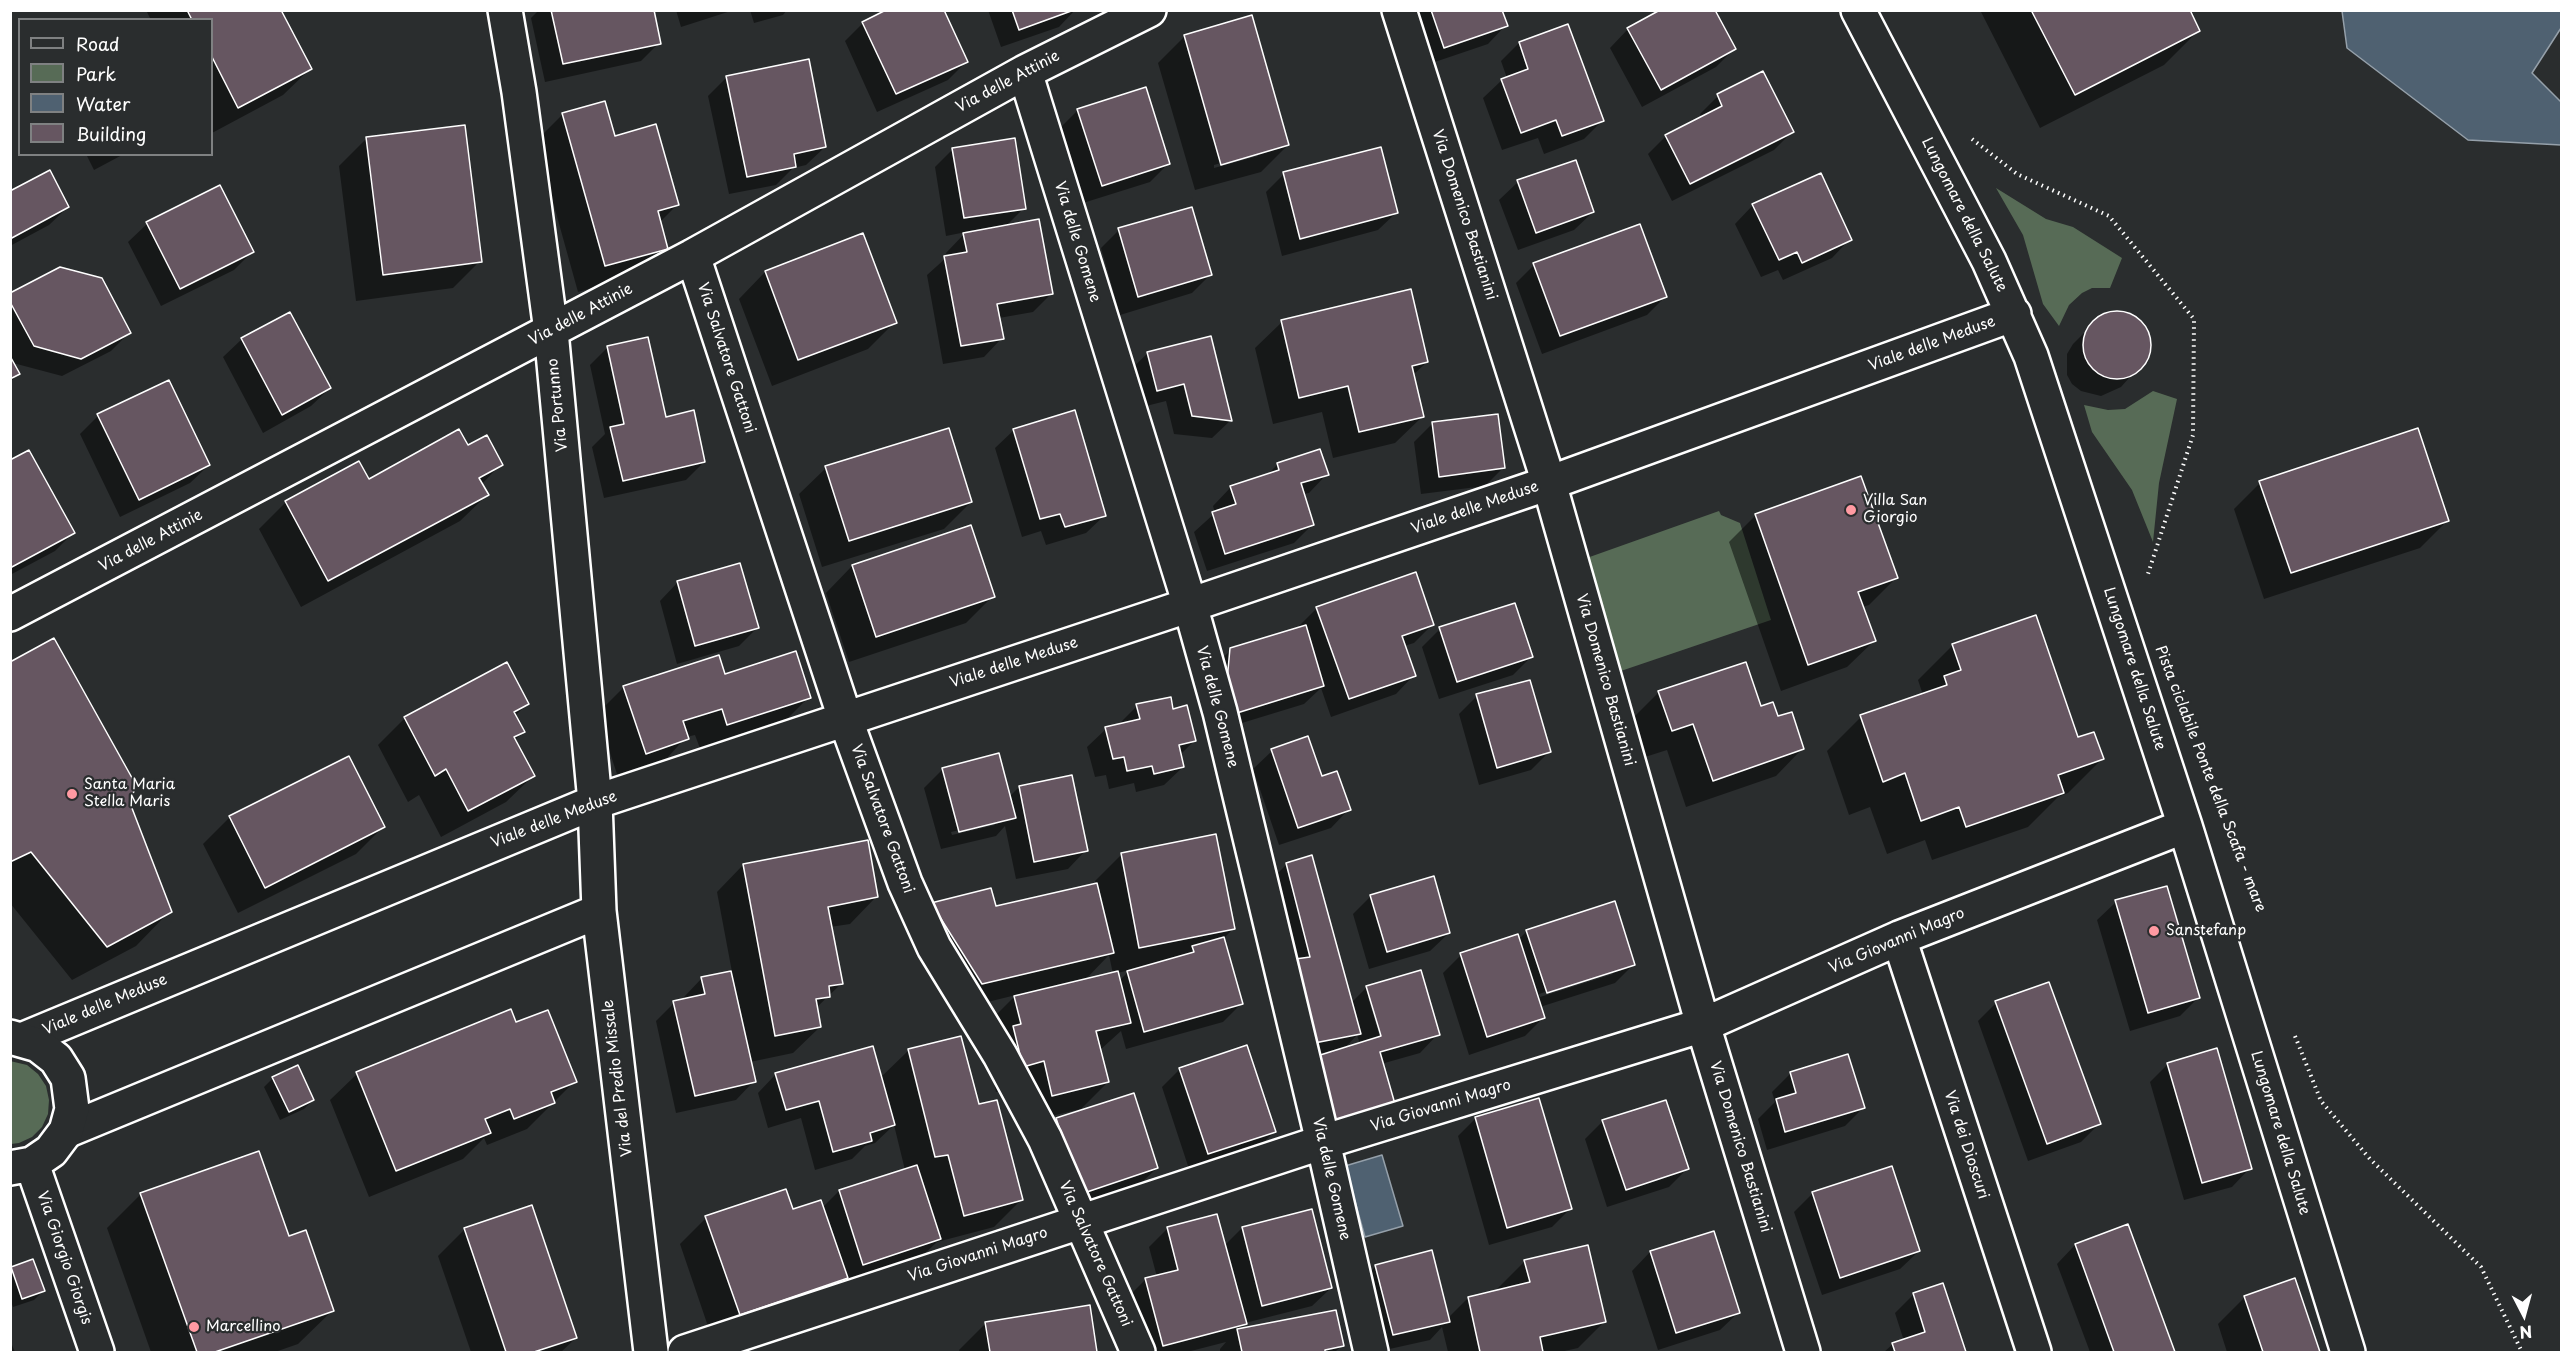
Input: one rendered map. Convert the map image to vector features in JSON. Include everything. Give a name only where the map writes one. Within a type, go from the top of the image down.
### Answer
[{"type":"street","name":"Via Portunno","points":[[505,10],[519,93],[551,331],[595,802]]},
{"type":"street","name":"Via delle Attinie","points":[[10,614],[693,256],[1024,72],[1149,10]]},
{"type":"street","name":"Via Domenico Bastianini","points":[[1399,10],[1549,483],[1703,1024],[1803,1353]]},
{"type":"street","name":"Lungomare della Salute","points":[[1858,10],[1989,261],[2014,314],[2034,365],[2185,826],[2348,1353]]},
{"type":"street","name":"Via delle Gomene","points":[[1024,72],[1190,605],[1220,712],[1371,1353]]},
{"type":"street","name":"Via Salvatore Gattoni","points":[[693,256],[844,718],[915,906],[944,964],[1021,1092],[1082,1221],[1138,1353]]},
{"type":"street","name":"Viale delle Meduse","points":[[17,1038],[595,802],[1190,605],[1549,483],[2014,314]]},
{"type":"street","name":"Via del Predio Missale","points":[[595,802],[599,911],[651,1353]]},
{"type":"street","name":"Via Giovanni Magro","points":[[685,1353],[1323,1142],[1703,1024],[1899,938],[2185,826]]},
{"type":"street","points":[[66,1131],[599,911]]},
{"type":"street","name":"Via dei Dioscuri","points":[[1899,938],[2034,1353]]},
{"type":"street","points":[[17,1038],[48,1052],[68,1078],[72,1109],[66,1131],[51,1151],[21,1166]]},
{"type":"street","name":"Via Giorgio Giorgis","points":[[21,1166],[97,1353]]},
{"type":"path","points":[[1969,136],[2017,174],[2109,216],[2194,319],[2193,435],[2146,580]]},
{"type":"path","points":[[2291,1025],[2321,1101],[2370,1159],[2481,1267],[2522,1353]]},
{"type":"green space","points":[[1996,188],[2046,219],[2073,227],[2122,258],[2110,288],[2092,288],[2082,293],[2069,305],[2059,326],[2043,304],[2023,235]]},
{"type":"green space","points":[[2153,391],[2177,399],[2159,483],[2153,542],[2132,490],[2092,432],[2084,405],[2108,410],[2125,409]]},
{"type":"green space","points":[[1719,511],[1721,515],[1740,523],[1771,620],[1615,673],[1584,559]]},
{"type":"green space","points":[[10,1061],[27,1065],[38,1074],[46,1086],[49,1100],[48,1114],[42,1127],[32,1137],[11,1144]]},
{"type":"water","points":[[2342,11],[2561,11],[2561,28],[2532,73],[2561,102],[2561,145],[2468,140],[2347,48]]},
{"type":"water","points":[[1382,1155],[1403,1226],[1365,1237],[1345,1166]]},
{"type":"building","points":[[187,10],[281,10],[312,69],[238,108],[213,59],[213,18],[191,18]]},
{"type":"building","points":[[551,10],[654,10],[661,44],[563,64]]},
{"type":"building","points":[[886,10],[944,10],[968,62],[896,94],[862,22]]},
{"type":"building","points":[[1012,10],[1074,10],[1019,30]]},
{"type":"building","points":[[1431,10],[1502,10],[1508,26],[1444,48]]},
{"type":"building","points":[[1660,10],[1715,10],[1736,49],[1661,90],[1627,28]]},
{"type":"building","points":[[2031,10],[2190,10],[2200,31],[2075,95]]},
{"type":"building","points":[[1252,15],[1289,145],[1221,165],[1184,35]]},
{"type":"building","points":[[1568,24],[1604,121],[1562,136],[1556,120],[1521,133],[1501,79],[1528,69],[1519,42]]},
{"type":"building","points":[[809,59],[826,147],[794,154],[796,167],[747,177],[726,76]]},
{"type":"building","points":[[1763,71],[1794,132],[1690,184],[1665,135],[1722,106],[1717,94]]},
{"type":"building","points":[[1146,87],[1170,164],[1102,186],[1077,109]]},
{"type":"building","points":[[605,101],[615,136],[656,124],[679,205],[658,211],[668,249],[605,266],[562,113]]},
{"type":"building","points":[[465,125],[482,262],[383,275],[366,137]]},
{"type":"building","points":[[1015,138],[1026,209],[964,218],[952,148]]},
{"type":"building","points":[[1381,147],[1398,213],[1300,239],[1283,172]]},
{"type":"building","points":[[1576,160],[1594,212],[1536,233],[1517,180]]},
{"type":"building","points":[[50,170],[69,207],[10,239],[10,191]]},
{"type":"building","points":[[1821,173],[1852,240],[1802,263],[1797,252],[1779,260],[1752,204]]},
{"type":"building","points":[[220,185],[254,252],[180,289],[146,222]]},
{"type":"building","points":[[1192,207],[1212,275],[1138,297],[1118,228]]},
{"type":"building","points":[[1039,219],[1053,294],[997,304],[1004,339],[961,346],[944,256],[967,252],[963,233]]},
{"type":"building","points":[[1640,224],[1667,297],[1560,336],[1533,263]]},
{"type":"building","points":[[863,233],[897,323],[798,360],[765,271]]},
{"type":"building","points":[[60,267],[102,278],[131,333],[81,359],[34,346],[10,302],[10,293]]},
{"type":"building","points":[[1411,289],[1428,362],[1412,366],[1424,417],[1359,432],[1348,386],[1299,398],[1281,320]]},
{"type":"building","points":[[2117,311],[2130,314],[2141,321],[2148,332],[2151,345],[2148,358],[2141,369],[2130,376],[2117,379],[2104,376],[2093,369],[2086,358],[2083,345],[2086,332],[2093,321],[2104,314]]},
{"type":"building","points":[[290,312],[331,388],[282,415],[241,338]]},
{"type":"building","points":[[1211,336],[1232,421],[1192,416],[1184,384],[1157,391],[1147,352]]},
{"type":"building","points":[[648,337],[666,417],[694,410],[705,462],[623,481],[610,427],[624,424],[607,346]]},
{"type":"building","points":[[10,356],[20,374],[10,379]]},
{"type":"building","points":[[169,380],[210,465],[139,500],[97,414]]},
{"type":"building","points":[[1075,410],[1106,516],[1065,527],[1060,514],[1040,519],[1013,429]]},
{"type":"building","points":[[1498,414],[1505,468],[1439,477],[1432,422]]},
{"type":"building","points":[[949,428],[972,502],[849,541],[825,466]]},
{"type":"building","points":[[2418,428],[2449,521],[2291,573],[2259,481]]},
{"type":"building","points":[[459,429],[468,445],[487,435],[503,465],[479,478],[489,495],[328,581],[285,501],[359,461],[369,479]]},
{"type":"building","points":[[1320,449],[1329,475],[1301,483],[1314,525],[1225,554],[1212,512],[1236,504],[1230,486],[1279,470],[1277,463]]},
{"type":"building","points":[[29,450],[75,533],[10,568],[10,460]]},
{"type":"building","points":[[1861,476],[1898,578],[1858,592],[1876,641],[1808,665],[1755,514]]},
{"type":"building","points":[[971,525],[995,597],[876,637],[852,565]]},
{"type":"building","points":[[740,563],[759,628],[695,646],[677,581]]},
{"type":"building","points":[[1416,572],[1434,625],[1402,636],[1416,676],[1349,699],[1316,607]]},
{"type":"building","points":[[1515,603],[1533,657],[1457,682],[1439,627]]},
{"type":"building","points":[[2036,615],[2078,737],[2094,732],[2104,759],[2058,775],[2064,793],[1966,827],[1959,807],[1921,821],[1905,773],[1883,782],[1860,715],[1947,685],[1944,676],[1961,670],[1952,644]]},
{"type":"building","points":[[1306,625],[1324,686],[1237,713],[1227,681],[1230,648]]},
{"type":"building","name":"Santa Maria Stella Maris","points":[[54,638],[136,785],[130,803],[172,912],[107,947],[31,852],[10,862],[10,662]]},
{"type":"building","points":[[796,651],[811,698],[727,725],[722,709],[683,721],[689,739],[646,754],[623,686],[719,655],[725,674]]},
{"type":"building","points":[[507,662],[529,704],[514,712],[525,732],[514,737],[535,776],[468,811],[446,769],[435,776],[404,717]]},
{"type":"building","points":[[1746,662],[1761,706],[1773,702],[1778,716],[1792,712],[1804,749],[1713,781],[1693,724],[1672,731],[1658,691]]},
{"type":"building","points":[[1530,680],[1551,752],[1497,768],[1476,694]]},
{"type":"building","points":[[1171,697],[1173,709],[1187,705],[1196,741],[1179,745],[1184,767],[1154,774],[1152,766],[1127,771],[1124,757],[1113,759],[1105,727],[1140,719],[1136,704]]},
{"type":"building","points":[[1308,736],[1322,776],[1337,771],[1351,810],[1298,828],[1271,749]]},
{"type":"building","points":[[999,753],[1016,818],[959,832],[942,768]]},
{"type":"building","points":[[349,756],[385,827],[265,888],[229,816]]},
{"type":"building","points":[[1072,775],[1088,851],[1034,862],[1019,786]]},
{"type":"building","points":[[1216,834],[1235,929],[1139,948],[1121,853]]},
{"type":"building","points":[[868,840],[878,897],[828,907],[843,984],[829,986],[830,997],[816,999],[821,1027],[775,1036],[743,864]]},
{"type":"building","points":[[1312,855],[1361,1034],[1304,1045],[1288,960],[1310,957],[1286,863]]},
{"type":"building","points":[[1434,876],[1450,933],[1387,952],[1370,895]]},
{"type":"building","points":[[1097,883],[1114,953],[982,984],[931,903],[991,888],[996,906]]},
{"type":"building","points":[[2167,886],[2200,998],[2148,1013],[2115,900]]},
{"type":"building","points":[[1615,901],[1635,965],[1547,993],[1526,930]]},
{"type":"building","points":[[1518,934],[1545,1018],[1487,1037],[1460,953]]},
{"type":"building","points":[[1224,937],[1243,1004],[1144,1032],[1127,971],[1194,952],[1192,946]]},
{"type":"building","points":[[1421,970],[1440,1035],[1380,1052],[1395,1104],[1336,1121],[1317,1056],[1381,1036],[1366,986]]},
{"type":"building","points":[[731,971],[756,1082],[695,1096],[673,1001],[705,994],[701,977]]},
{"type":"building","points":[[1118,971],[1131,1023],[1096,1031],[1109,1082],[1052,1096],[1044,1061],[1023,1067],[1013,1026],[1021,1024],[1014,996]]},
{"type":"building","points":[[2049,982],[2101,1124],[2047,1144],[1995,1001]]},
{"type":"building","points":[[511,1009],[516,1022],[548,1010],[577,1082],[551,1092],[555,1103],[514,1119],[510,1109],[485,1119],[491,1133],[396,1171],[356,1072]]},
{"type":"building","points":[[961,1036],[979,1104],[997,1100],[1023,1200],[964,1216],[948,1155],[935,1157],[908,1049]]},
{"type":"building","points":[[1247,1045],[1276,1132],[1208,1154],[1179,1068]]},
{"type":"building","points":[[873,1046],[895,1125],[870,1133],[872,1141],[833,1152],[819,1101],[786,1110],[775,1073]]},
{"type":"building","points":[[2217,1048],[2252,1169],[2202,1183],[2167,1063]]},
{"type":"building","points":[[1848,1054],[1865,1108],[1785,1132],[1776,1099],[1796,1093],[1790,1072]]},
{"type":"building","points":[[298,1065],[314,1100],[289,1112],[272,1077]]},
{"type":"building","points":[[1134,1093],[1158,1168],[1081,1194],[1056,1118]]},
{"type":"building","points":[[1539,1098],[1572,1209],[1507,1228],[1475,1117]]},
{"type":"building","points":[[1666,1100],[1689,1169],[1626,1190],[1602,1120]]},
{"type":"building","points":[[259,1151],[289,1236],[306,1230],[334,1311],[215,1352],[197,1352],[140,1193]]},
{"type":"building","points":[[917,1165],[941,1239],[863,1265],[839,1190]]},
{"type":"building","points":[[1892,1166],[1920,1251],[1840,1278],[1812,1192]]},
{"type":"building","points":[[786,1189],[793,1209],[821,1200],[848,1278],[740,1315],[705,1216]]},
{"type":"building","points":[[532,1205],[577,1338],[534,1352],[506,1352],[464,1228]]},
{"type":"building","points":[[1312,1209],[1332,1288],[1262,1306],[1242,1227]]},
{"type":"building","points":[[1217,1214],[1247,1324],[1163,1346],[1145,1278],[1178,1270],[1167,1227]]},
{"type":"building","points":[[2128,1224],[2175,1352],[2114,1352],[2075,1244]]},
{"type":"building","points":[[1714,1231],[1740,1313],[1676,1333],[1650,1251]]},
{"type":"building","points":[[1588,1245],[1606,1322],[1540,1337],[1543,1352],[1480,1352],[1468,1297],[1530,1282],[1524,1260]]},
{"type":"building","points":[[1432,1250],[1450,1322],[1393,1335],[1375,1265]]},
{"type":"building","points":[[33,1259],[45,1291],[22,1299],[11,1267]]},
{"type":"building","points":[[2295,1278],[2320,1352],[2263,1352],[2244,1296]]},
{"type":"building","points":[[1943,1283],[1966,1352],[1895,1352],[1892,1343],[1925,1332],[1913,1293]]},
{"type":"building","points":[[1090,1305],[1097,1352],[990,1352],[985,1322]]},
{"type":"building","points":[[1336,1310],[1344,1346],[1325,1350],[1325,1352],[1242,1352],[1237,1329]]},
{"type":"place","name":"Villa San Giorgio","points":[[1851,510]]},
{"type":"place","name":"Santa Maria Stella Maris","points":[[72,794]]},
{"type":"place","name":"Sanstefanp","points":[[2154,931]]},
{"type":"place","name":"Marcellino","points":[[194,1327]]}]
